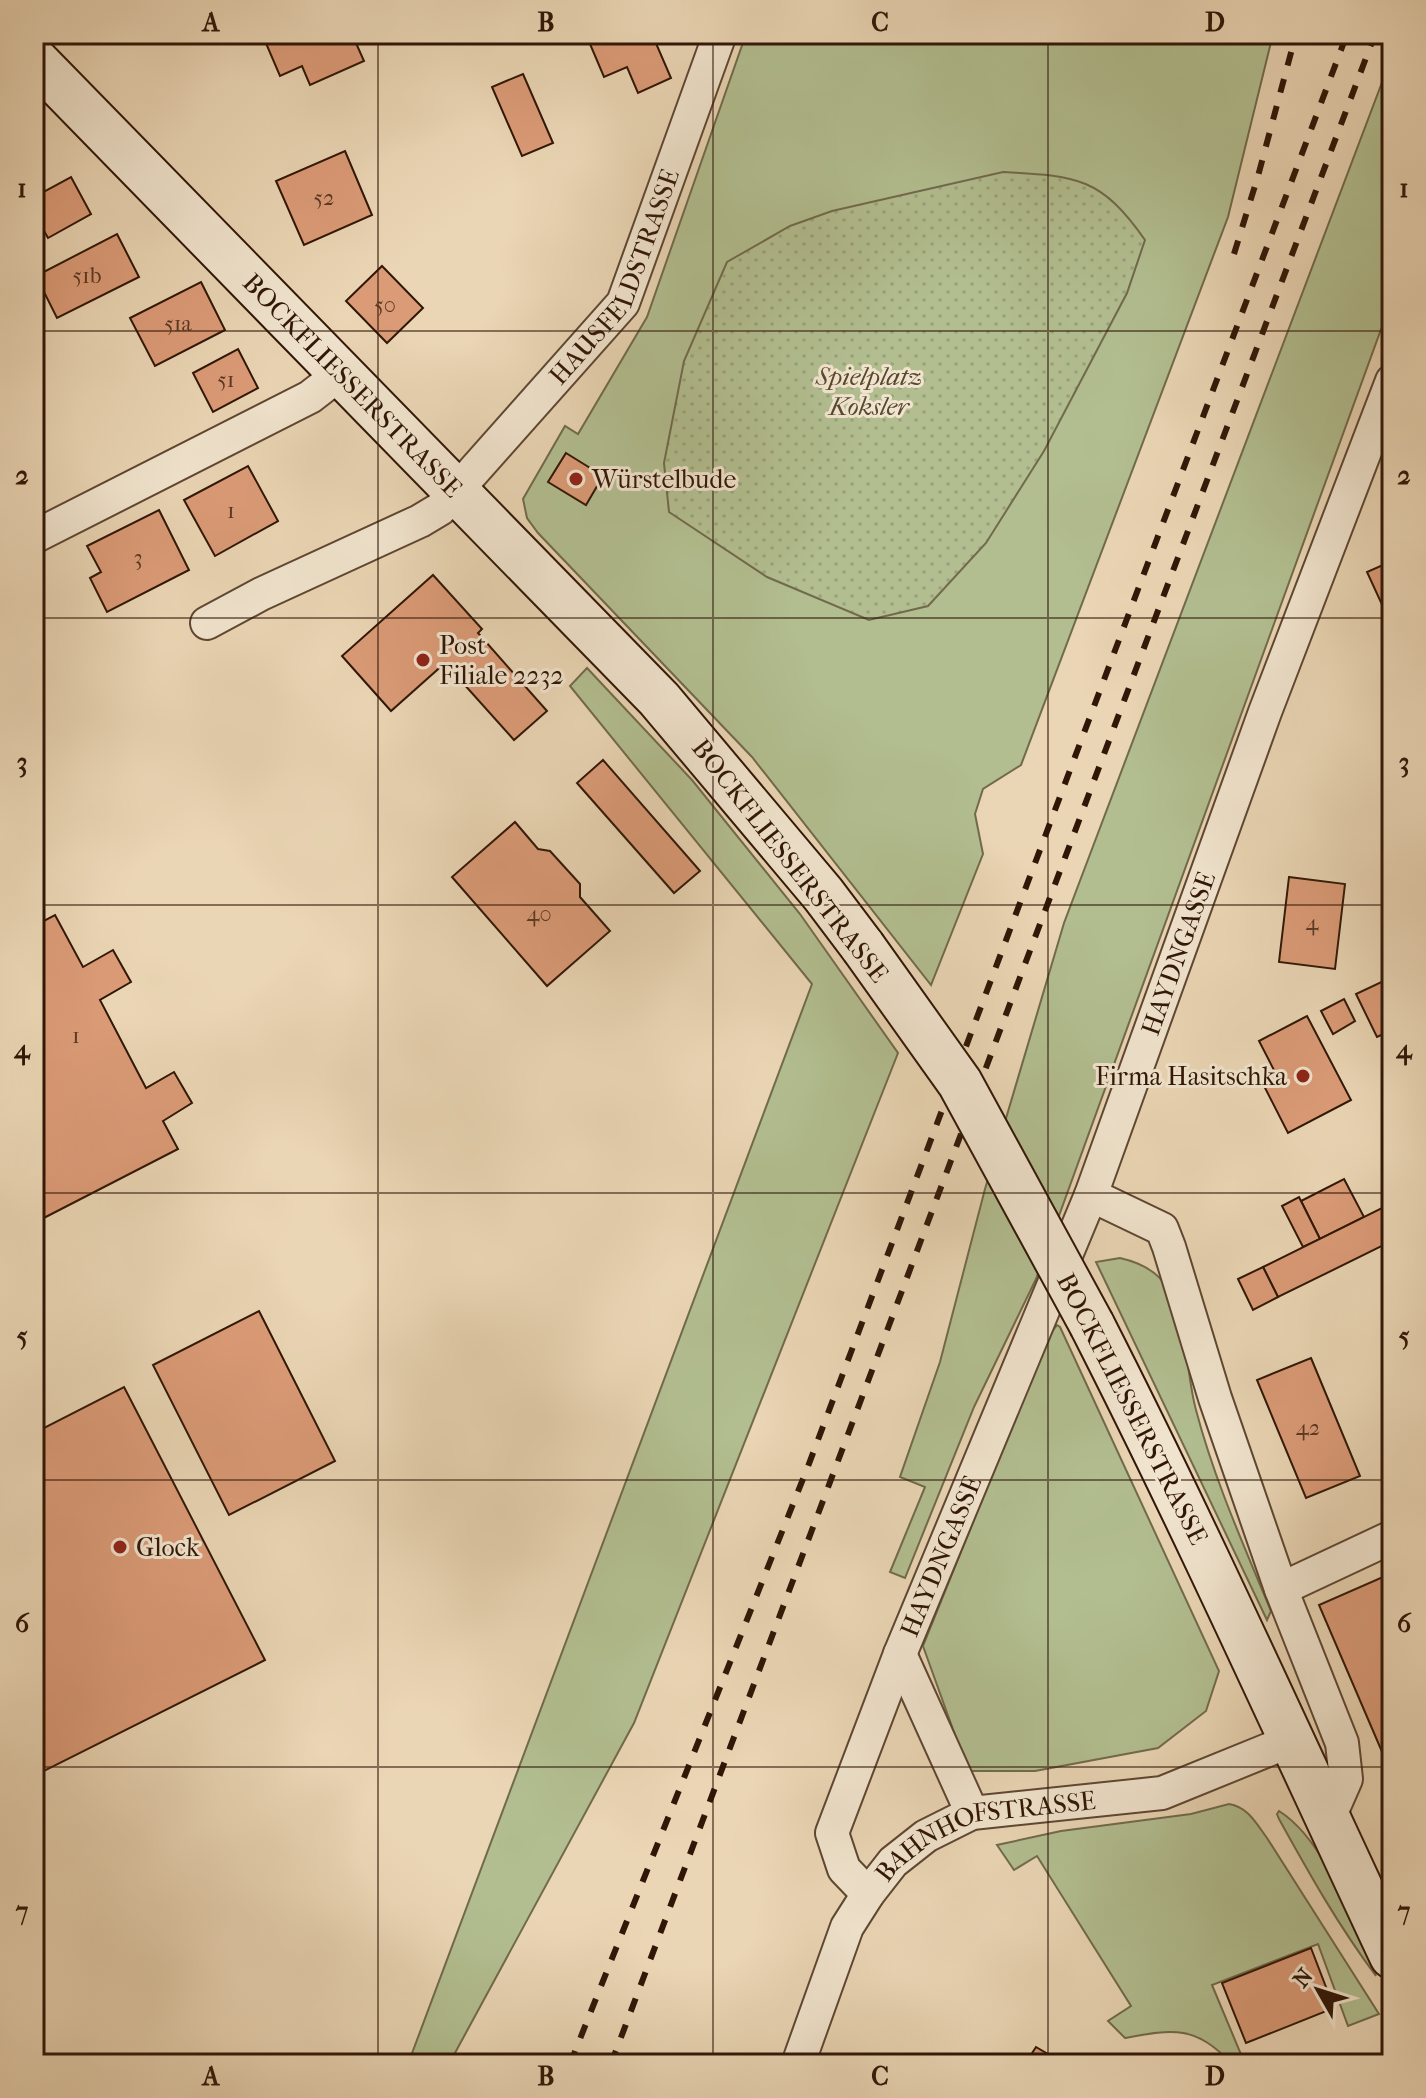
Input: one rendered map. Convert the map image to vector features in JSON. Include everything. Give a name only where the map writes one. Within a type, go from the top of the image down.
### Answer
[{"type":"main road","name":"BOCKFLIESSERSTRASSE","points":[[34,59],[659,699],[764,822],[863,947],[960,1083],[1092,1325],[1170,1478],[1392,1956]]},
{"type":"street","name":"HAUSFELDSTRASSE","points":[[207,623],[440,509],[623,303],[720,34]]},
{"type":"street","points":[[34,537],[310,397],[341,373]]},
{"type":"street","name":"HAYDNGASSE","points":[[868,1894],[844,1869],[832,1833],[900,1654],[1091,1195],[1265,712],[1392,381]]},
{"type":"street","points":[[1091,1195],[1162,1229],[1215,1398],[1281,1589],[1342,1743],[1346,1779],[1328,1820]]},
{"type":"street","points":[[1281,1589],[1392,1537]]},
{"type":"street","name":"HAYDNGASSE","points":[[900,1654],[972,1813]]},
{"type":"street","name":"BAHNHOFSTRASSE","points":[[798,2064],[847,1927],[893,1862],[926,1836],[972,1813],[1162,1793],[1290,1741]]},
{"type":"green space","points":[[746,34],[1273,34],[1228,217],[1021,765],[983,789],[975,814],[983,854],[931,985],[752,757],[538,533],[527,518],[523,499],[565,426],[578,434],[647,317]]},
{"type":"green space","points":[[1392,56],[1392,299],[1036,1279],[974,1407],[905,1578],[890,1572],[925,1487],[900,1477],[940,1362],[985,1189],[1064,923]]},
{"type":"green space","name":"Spielplatz Koksler","points":[[1003,172],[1050,175],[1085,184],[1115,203],[1145,240],[1127,293],[1044,451],[986,543],[928,606],[869,620],[767,577],[669,512],[664,463],[684,361],[727,262],[790,226],[832,211]]},
{"type":"green space","points":[[587,668],[692,780],[800,914],[898,1053],[634,1723],[449,2064],[408,2064],[812,984],[570,686]]},
{"type":"green space","points":[[1120,1258],[1151,1271],[1162,1280],[1173,1300],[1183,1331],[1192,1395],[1203,1436],[1271,1611],[1267,1620],[1096,1262]]},
{"type":"green space","points":[[1057,1325],[1219,1671],[1206,1711],[1158,1748],[1035,1771],[968,1771],[923,1646],[1048,1336]]},
{"type":"green space","points":[[1229,1804],[1246,1812],[1267,1838],[1379,2014],[1348,2026],[1318,1944],[1212,1985],[1245,2064],[1232,2064],[1207,2042],[1183,2033],[1125,2038],[1108,2021],[1131,2006],[1037,1856],[1014,1870],[997,1845],[1061,1831],[1191,1814]]},
{"type":"green space","points":[[1279,1811],[1296,1825],[1325,1863],[1376,1976],[1313,1880],[1279,1819]]},
{"type":"building","points":[[262,34],[352,34],[364,61],[310,85],[302,66],[280,76]]},
{"type":"building","points":[[612,34],[652,34],[671,78],[638,93],[627,67],[604,77],[590,44]]},
{"type":"building","points":[[523,74],[553,143],[522,156],[492,87]]},
{"type":"building","points":[[345,151],[372,215],[304,245],[276,181]]},
{"type":"building","points":[[71,177],[91,214],[48,238],[34,213],[34,197]]},
{"type":"building","points":[[117,234],[139,277],[57,318],[36,276]]},
{"type":"building","points":[[382,266],[423,308],[387,343],[346,301]]},
{"type":"building","points":[[201,282],[225,330],[155,366],[130,318]]},
{"type":"building","points":[[238,349],[258,388],[213,412],[193,373]]},
{"type":"building","name":"Würstelbude","points":[[566,453],[603,476],[586,505],[548,482]]},
{"type":"building","points":[[248,466],[278,521],[215,556],[184,500]]},
{"type":"building","points":[[159,510],[189,570],[107,612],[90,578],[101,572],[87,546]]},
{"type":"building","points":[[1392,561],[1392,621],[1390,622],[1367,572]]},
{"type":"building","name":"Post Filiale 2232","points":[[433,575],[482,629],[478,633],[547,711],[514,740],[445,663],[391,711],[342,656]]},
{"type":"building","points":[[603,760],[700,871],[674,893],[577,783]]},
{"type":"building","points":[[515,822],[538,849],[550,851],[580,884],[580,897],[610,931],[547,986],[452,877]]},
{"type":"building","points":[[1289,877],[1345,884],[1335,969],[1279,962]]},
{"type":"building","points":[[55,915],[83,967],[113,950],[131,982],[100,1000],[146,1088],[174,1072],[192,1103],[163,1121],[178,1149],[34,1223],[34,926]]},
{"type":"building","points":[[1392,977],[1392,1030],[1377,1037],[1356,994]]},
{"type":"building","points":[[1344,999],[1355,1021],[1333,1034],[1321,1011]]},
{"type":"building","name":"Firma Hasitschka","points":[[1307,1016],[1351,1100],[1288,1133],[1261,1080],[1275,1072],[1259,1041]]},
{"type":"building","points":[[1344,1179],[1364,1217],[1320,1239],[1301,1201]]},
{"type":"building","points":[[1299,1197],[1320,1239],[1303,1247],[1282,1206]]},
{"type":"building","points":[[1392,1203],[1392,1241],[1278,1297],[1263,1267]]},
{"type":"building","points":[[1263,1267],[1278,1297],[1253,1310],[1238,1279]]},
{"type":"building","points":[[259,1311],[335,1461],[229,1515],[153,1365]]},
{"type":"building","points":[[1311,1358],[1360,1476],[1306,1498],[1257,1380]]},
{"type":"building","name":"Glock","points":[[124,1387],[265,1660],[34,1776],[34,1433]]},
{"type":"building","points":[[1392,1573],[1392,1775],[1319,1605]]},
{"type":"building","points":[[1311,1948],[1334,2008],[1246,2043],[1222,1983]]},
{"type":"building","points":[[1036,2047],[1065,2064],[1025,2064]]},
{"type":"railway","points":[[1234,254],[1296,34]]},
{"type":"railway","points":[[570,2064],[807,1469],[1347,34]]},
{"type":"railway","points":[[611,2064],[1375,34]]},
{"type":"place","name":"Würstelbude","points":[[576,479]]},
{"type":"place","name":"Post Filiale 2232","points":[[423,660]]},
{"type":"place","name":"Firma Hasitschka","points":[[1303,1076]]},
{"type":"place","name":"Glock","points":[[120,1547]]}]
